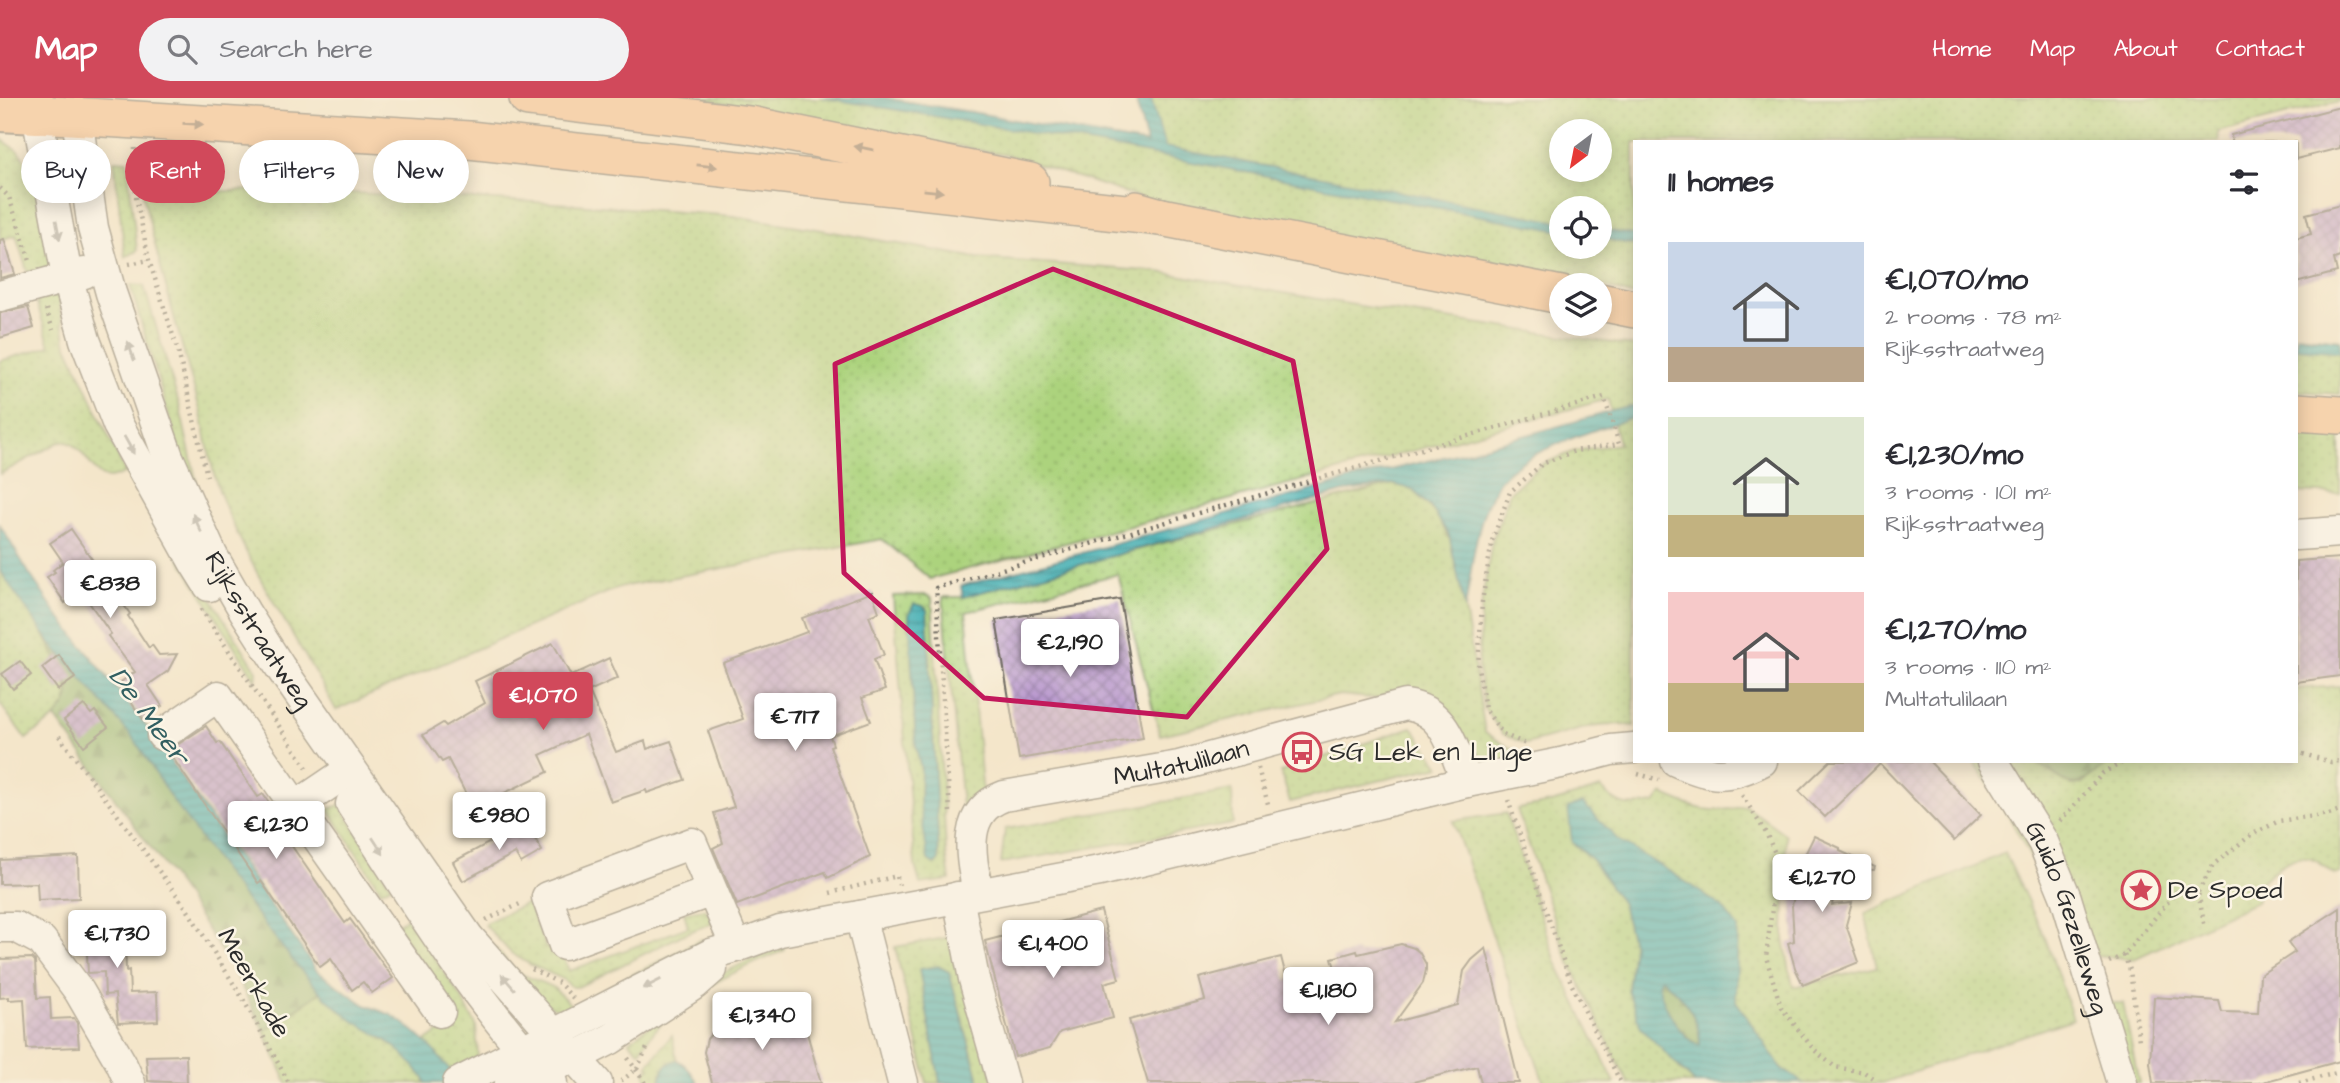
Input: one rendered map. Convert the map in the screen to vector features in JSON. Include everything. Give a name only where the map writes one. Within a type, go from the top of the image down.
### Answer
[{"type":"highway","points":[[0,112],[36,106]]},
{"type":"main road","points":[[528,98],[750,125],[1004,175],[1161,217],[1549,293]]},
{"type":"main road","points":[[36,106],[77,108],[137,121],[469,140],[1161,217]]},
{"type":"main road","points":[[1612,304],[1633,309]]},
{"type":"main road","points":[[2298,412],[2340,415]]},
{"type":"street","name":"Rijksstraatweg","points":[[36,106],[67,276],[85,340],[118,425],[194,562],[285,699],[343,774],[470,938],[597,1083]]},
{"type":"street","name":"Rijksstraatweg","points":[[77,108],[93,228],[104,269],[153,415],[183,493],[212,555],[343,774],[407,891],[476,990],[539,1067]]},
{"type":"street","points":[[0,296],[67,276],[104,269]]},
{"type":"street","points":[[2298,535],[2340,532]]},
{"type":"street","points":[[162,735],[218,696],[440,1012]]},
{"type":"street","name":"Multatulilaan","points":[[1003,1083],[975,979],[968,895],[972,832],[977,816],[992,800],[1179,766],[1406,705],[1419,707],[1442,723],[1467,782]]},
{"type":"street","points":[[510,1083],[539,1067],[552,1034],[591,1017],[711,954],[780,931],[1100,871],[1467,782],[1611,750],[1633,748]]},
{"type":"street","points":[[1680,763],[1702,773],[1715,775],[1748,768],[1758,763]]},
{"type":"street","name":"Guido Gezelleweg","points":[[1994,763],[2043,842],[2066,898],[2122,1083]]},
{"type":"street","points":[[295,807],[343,774]]},
{"type":"street","points":[[712,891],[565,945],[547,897],[692,843],[736,947]]},
{"type":"street","points":[[860,916],[903,1083]]},
{"type":"street","points":[[0,927],[16,927],[42,941],[79,991],[130,1083]]},
{"type":"street","points":[[461,1082],[575,1058],[611,1039],[695,984],[736,947]]},
{"type":"path","points":[[137,121],[136,197],[149,260],[178,351],[208,481]]},
{"type":"path","points":[[0,188],[9,197],[37,284]]},
{"type":"path","points":[[951,822],[936,588],[1604,397],[1619,444],[1575,452],[1542,464],[1510,492],[1492,541],[1482,602],[1478,667],[1485,709],[1503,734],[1526,744],[1540,767]]},
{"type":"path","name":"Meerkade","points":[[59,736],[187,909],[243,999],[289,1083]]},
{"type":"path","points":[[1252,746],[1275,828]]},
{"type":"path","points":[[2298,753],[2331,762],[2340,761]]},
{"type":"path","points":[[2043,842],[2103,773],[2121,763]]},
{"type":"path","points":[[1729,773],[1766,833],[1778,860],[1766,957],[1781,1007],[1814,1050],[1835,1067],[1864,1073],[1874,1079],[1875,1083]]},
{"type":"path","points":[[1508,800],[1571,983],[1621,1083]]},
{"type":"path","points":[[2205,928],[2198,892],[2214,864],[2251,835],[2279,821],[2340,810]]},
{"type":"path","points":[[2139,1045],[2130,970],[2124,956],[2178,890],[2190,886],[2198,892]]},
{"type":"path","points":[[479,924],[540,894],[547,897]]},
{"type":"path","points":[[617,1083],[637,1069],[645,1083]]},
{"type":"path","points":[[2299,1083],[2340,1072]]},
{"type":"highlighted area","points":[[1053,269],[1293,361],[1327,549],[1187,717],[984,698],[844,573],[835,364]]},
{"type":"green space","points":[[694,98],[886,98],[1164,147],[1151,98],[2340,98],[2340,101],[2218,132],[2219,140],[1633,140],[1633,296],[1612,289],[1612,273],[1549,273],[1549,280],[1188,213],[1012,156]]},
{"type":"green space","points":[[0,138],[21,155],[21,203],[43,203],[65,341],[125,472],[133,469],[257,671],[256,681],[126,473],[111,478],[103,476],[76,447],[61,441],[0,474],[0,361],[50,346],[16,235],[0,240]]},
{"type":"green space","points":[[114,160],[125,161],[125,203],[132,203],[137,251],[125,257]]},
{"type":"green space","points":[[225,191],[239,191],[239,203],[359,203],[359,193],[373,194],[373,203],[469,203],[469,199],[733,216],[977,258],[1159,272],[1378,309],[1549,334],[1549,336],[1633,346],[1633,726],[1620,724],[1589,727],[1526,744],[1503,734],[1485,709],[1478,667],[1482,602],[1492,541],[1510,492],[1542,464],[1575,451],[1619,444],[1608,399],[930,579],[882,539],[620,587],[336,710],[259,577],[232,521],[211,463],[200,410],[145,203],[225,203]]},
{"type":"green space","points":[[130,285],[144,286],[179,404],[201,502],[194,500]]},
{"type":"green space","points":[[2298,335],[2340,340],[2340,394],[2298,391]]},
{"type":"green space","points":[[2298,429],[2340,433],[2340,494],[2298,492]]},
{"type":"green space","points":[[1394,484],[1412,489],[1436,514],[1450,540],[1465,609],[1485,732],[1528,760],[1481,762],[1442,705],[1340,695],[1160,735],[1118,574],[966,612],[983,795],[962,807],[943,597],[963,597]]},
{"type":"green space","points":[[0,570],[44,635],[63,674],[67,690],[66,703],[59,714],[26,739],[0,704]]},
{"type":"green space","points":[[926,595],[932,598],[946,852],[950,880],[920,884],[915,865],[893,596]],"holes":[[[923,606],[927,610],[939,860],[935,865],[920,805],[921,770],[916,747],[909,614]]]},
{"type":"green space","points":[[43,632],[135,740],[169,795],[230,880],[321,992],[264,1031],[235,973],[181,889],[55,717],[68,700],[69,693],[63,670]]},
{"type":"green space","points":[[2340,686],[2340,873],[2335,875],[2319,862],[2308,858],[2291,860],[2277,868],[2257,886],[2258,901],[2134,959],[2095,955],[2009,763],[2037,763],[2071,785],[2081,784],[2109,763],[2298,763],[2298,689]]},
{"type":"green space","points":[[1412,727],[1440,766],[1290,802],[1281,772]]},
{"type":"green space","points":[[1974,763],[1982,763],[2030,842],[2073,959],[2067,961],[2039,876],[2004,809]]},
{"type":"green space","points":[[2037,763],[2109,763],[2088,778],[2073,784]]},
{"type":"green space","points":[[1601,788],[1614,800],[1625,805],[1655,803],[1662,794],[1703,809],[1723,810],[1746,806],[1786,835],[1784,939],[1793,987],[1877,967],[1865,913],[2005,853],[2046,940],[2073,1019],[1882,1083],[1803,1083],[1781,1068],[1736,1001],[1735,968],[1722,907],[1618,840],[1582,803],[1572,842],[1593,861],[1622,904],[1633,946],[1628,991],[1680,1069],[1695,1083],[1628,1083],[1566,955],[1517,809],[1551,803]]},
{"type":"green space","points":[[1232,790],[1233,824],[1001,863],[1005,829]]},
{"type":"green space","points":[[340,805],[391,886],[381,891],[328,809]]},
{"type":"green space","points":[[1506,813],[1556,962],[1615,1083],[1544,1083],[1453,821]]},
{"type":"green space","points":[[542,896],[530,908],[546,948],[560,947],[569,971],[688,927],[684,912],[705,909],[714,922],[578,987],[572,987],[563,979],[511,953],[485,925]]},
{"type":"green space","points":[[457,907],[518,973],[553,987],[579,1013],[562,1011],[545,1003],[528,990],[495,956]]},
{"type":"green space","points":[[407,918],[461,997],[476,1025],[478,1057],[449,1071],[425,1042],[454,1022],[397,925]]},
{"type":"green space","points":[[951,937],[995,1083],[980,1083],[949,972],[938,966],[919,969],[940,1083],[927,1083],[895,947]]},
{"type":"green space","points":[[702,939],[706,948],[599,1002],[593,995]]},
{"type":"green space","points":[[783,944],[785,950],[723,978],[685,1002],[653,1033],[640,1052],[629,1041],[717,976]]},
{"type":"green space","points":[[1661,978],[1688,1007],[1697,1025],[1700,1045],[1686,1035],[1673,1019],[1657,983]]},
{"type":"green space","points":[[321,992],[346,1014],[408,1058],[426,1083],[287,1083],[264,1031]]},
{"type":"green space","points":[[2110,1003],[2123,1003],[2139,1083],[2131,1083]]},
{"type":"green space","points":[[672,1035],[677,1060],[661,1073],[660,1083],[648,1083],[645,1072],[650,1068],[648,1065]]},
{"type":"water","points":[[823,98],[884,98],[1147,144],[1135,98],[1151,98],[1165,147],[1549,220],[1549,229],[1100,145]]},
{"type":"water","points":[[1612,231],[1633,235],[1633,245],[1612,240]]},
{"type":"water","points":[[2298,335],[2340,340],[2340,352],[2298,348]]},
{"type":"water","points":[[1633,405],[1633,417],[1540,452],[1507,473],[1497,485],[1479,529],[1465,609],[1449,535],[1432,509],[1412,489],[1392,484],[1348,491],[963,597],[961,586],[1368,475],[1469,451]]},
{"type":"water","points":[[0,525],[57,614],[145,724],[317,971],[365,1005],[391,1015],[405,1024],[430,1046],[458,1083],[426,1083],[403,1054],[386,1040],[352,1020],[327,999],[298,967],[230,880],[169,795],[135,740],[49,641],[14,592],[0,570]]},
{"type":"water","points":[[914,604],[927,610],[939,860],[935,865],[928,860],[920,805],[921,770],[916,747],[909,614]]},
{"type":"water","points":[[1583,803],[1618,840],[1722,907],[1738,928],[1736,1001],[1781,1068],[1803,1083],[1695,1083],[1641,1028],[1628,991],[1633,946],[1622,904],[1593,861],[1572,842],[1568,808]],"holes":[[[1661,978],[1682,999],[1693,1016],[1700,1045],[1686,1036],[1668,1010],[1658,983]]]},
{"type":"water","points":[[938,966],[949,972],[980,1083],[940,1083],[919,969]]},
{"type":"water","points":[[677,1060],[698,1083],[660,1083],[664,1068]]},
{"type":"building","points":[[2340,107],[2340,148],[2298,158],[2298,140],[2232,140],[2231,135]]},
{"type":"building","points":[[2340,205],[2340,257],[2334,259],[2337,272],[2298,282],[2298,237],[2311,234],[2306,214]]},
{"type":"building","points":[[4,239],[15,274],[0,278],[0,240]]},
{"type":"building","points":[[28,307],[34,328],[0,338],[0,313]]},
{"type":"building","points":[[71,529],[130,614],[128,616],[149,648],[152,645],[159,655],[177,654],[168,671],[148,685],[162,706],[143,719],[118,684],[135,672],[108,636],[111,634],[81,591],[65,603],[47,577],[63,562],[50,543]]},
{"type":"building","points":[[2340,558],[2340,676],[2298,682],[2298,561]]},
{"type":"building","points":[[872,592],[879,612],[869,616],[884,655],[874,659],[885,690],[862,698],[871,721],[830,736],[833,745],[830,746],[870,857],[828,878],[825,872],[737,905],[713,848],[723,843],[714,813],[734,807],[708,731],[743,719],[723,663],[807,632],[802,618]]},
{"type":"building","points":[[1120,599],[1143,738],[1019,759],[996,620]]},
{"type":"building","points":[[553,643],[571,676],[609,658],[618,678],[589,691],[616,752],[645,741],[647,749],[671,741],[685,780],[611,802],[586,734],[540,755],[548,772],[473,808],[448,759],[442,762],[423,735],[443,723],[446,726],[485,703],[475,681]]},
{"type":"building","points":[[59,655],[75,678],[58,690],[42,668]]},
{"type":"building","points":[[20,661],[31,675],[13,689],[2,674]]},
{"type":"building","points":[[84,705],[91,714],[95,711],[108,727],[84,746],[64,720]]},
{"type":"building","points":[[206,726],[258,797],[263,794],[283,823],[278,826],[345,923],[350,919],[393,978],[372,993],[363,982],[352,990],[331,959],[320,967],[261,881],[258,883],[168,751]]},
{"type":"building","points":[[1828,763],[1931,763],[1981,815],[1954,841],[1880,764],[1825,817],[1799,791]]},
{"type":"building","points":[[526,823],[542,851],[521,863],[515,853],[463,881],[453,862]]},
{"type":"building","points":[[1814,836],[1875,867],[1874,870],[1838,867],[1832,905],[1852,903],[1846,925],[1859,962],[1803,985],[1788,943],[1794,941],[1792,906],[1799,867]]},
{"type":"building","points":[[78,856],[79,898],[38,900],[37,883],[0,884],[0,860]]},
{"type":"building","points":[[2340,908],[2340,1061],[2259,1083],[2153,1083],[2150,1063],[2154,997],[2219,1001],[2222,1012],[2258,1013],[2260,975],[2295,952],[2288,942]]},
{"type":"building","points":[[1101,911],[1119,979],[1104,983],[1113,1018],[1060,1032],[1050,1048],[1015,1057],[985,941]]},
{"type":"building","points":[[116,914],[116,925],[125,933],[126,971],[129,970],[130,993],[157,992],[158,1021],[118,1023],[115,994],[105,995],[104,972],[88,973],[85,916]]},
{"type":"building","points":[[1401,944],[1419,952],[1426,964],[1426,970],[1423,983],[1395,1022],[1458,1005],[1464,971],[1486,948],[1519,1083],[1481,1083],[1477,1066],[1409,1083],[1148,1083],[1129,1020],[1205,1000],[1199,978],[1281,957],[1287,980],[1335,968],[1332,958]]},
{"type":"building","points":[[32,958],[35,961],[37,998],[50,997],[51,1019],[74,1018],[77,1023],[79,1047],[27,1049],[24,999],[0,998],[0,959]]},
{"type":"building","points":[[784,1011],[796,1015],[804,1022],[821,1083],[712,1083],[704,1052],[707,1039],[712,1033],[719,1028]]},
{"type":"building","points":[[186,1055],[187,1083],[148,1081],[146,1056]]},
{"type":"place","name":"SG Lek en Linge","points":[[1302,752]]},
{"type":"place","name":"De Spoed","points":[[2141,890]]},
{"type":"water label","name":"De Meer","points":[[149,716]]}]
